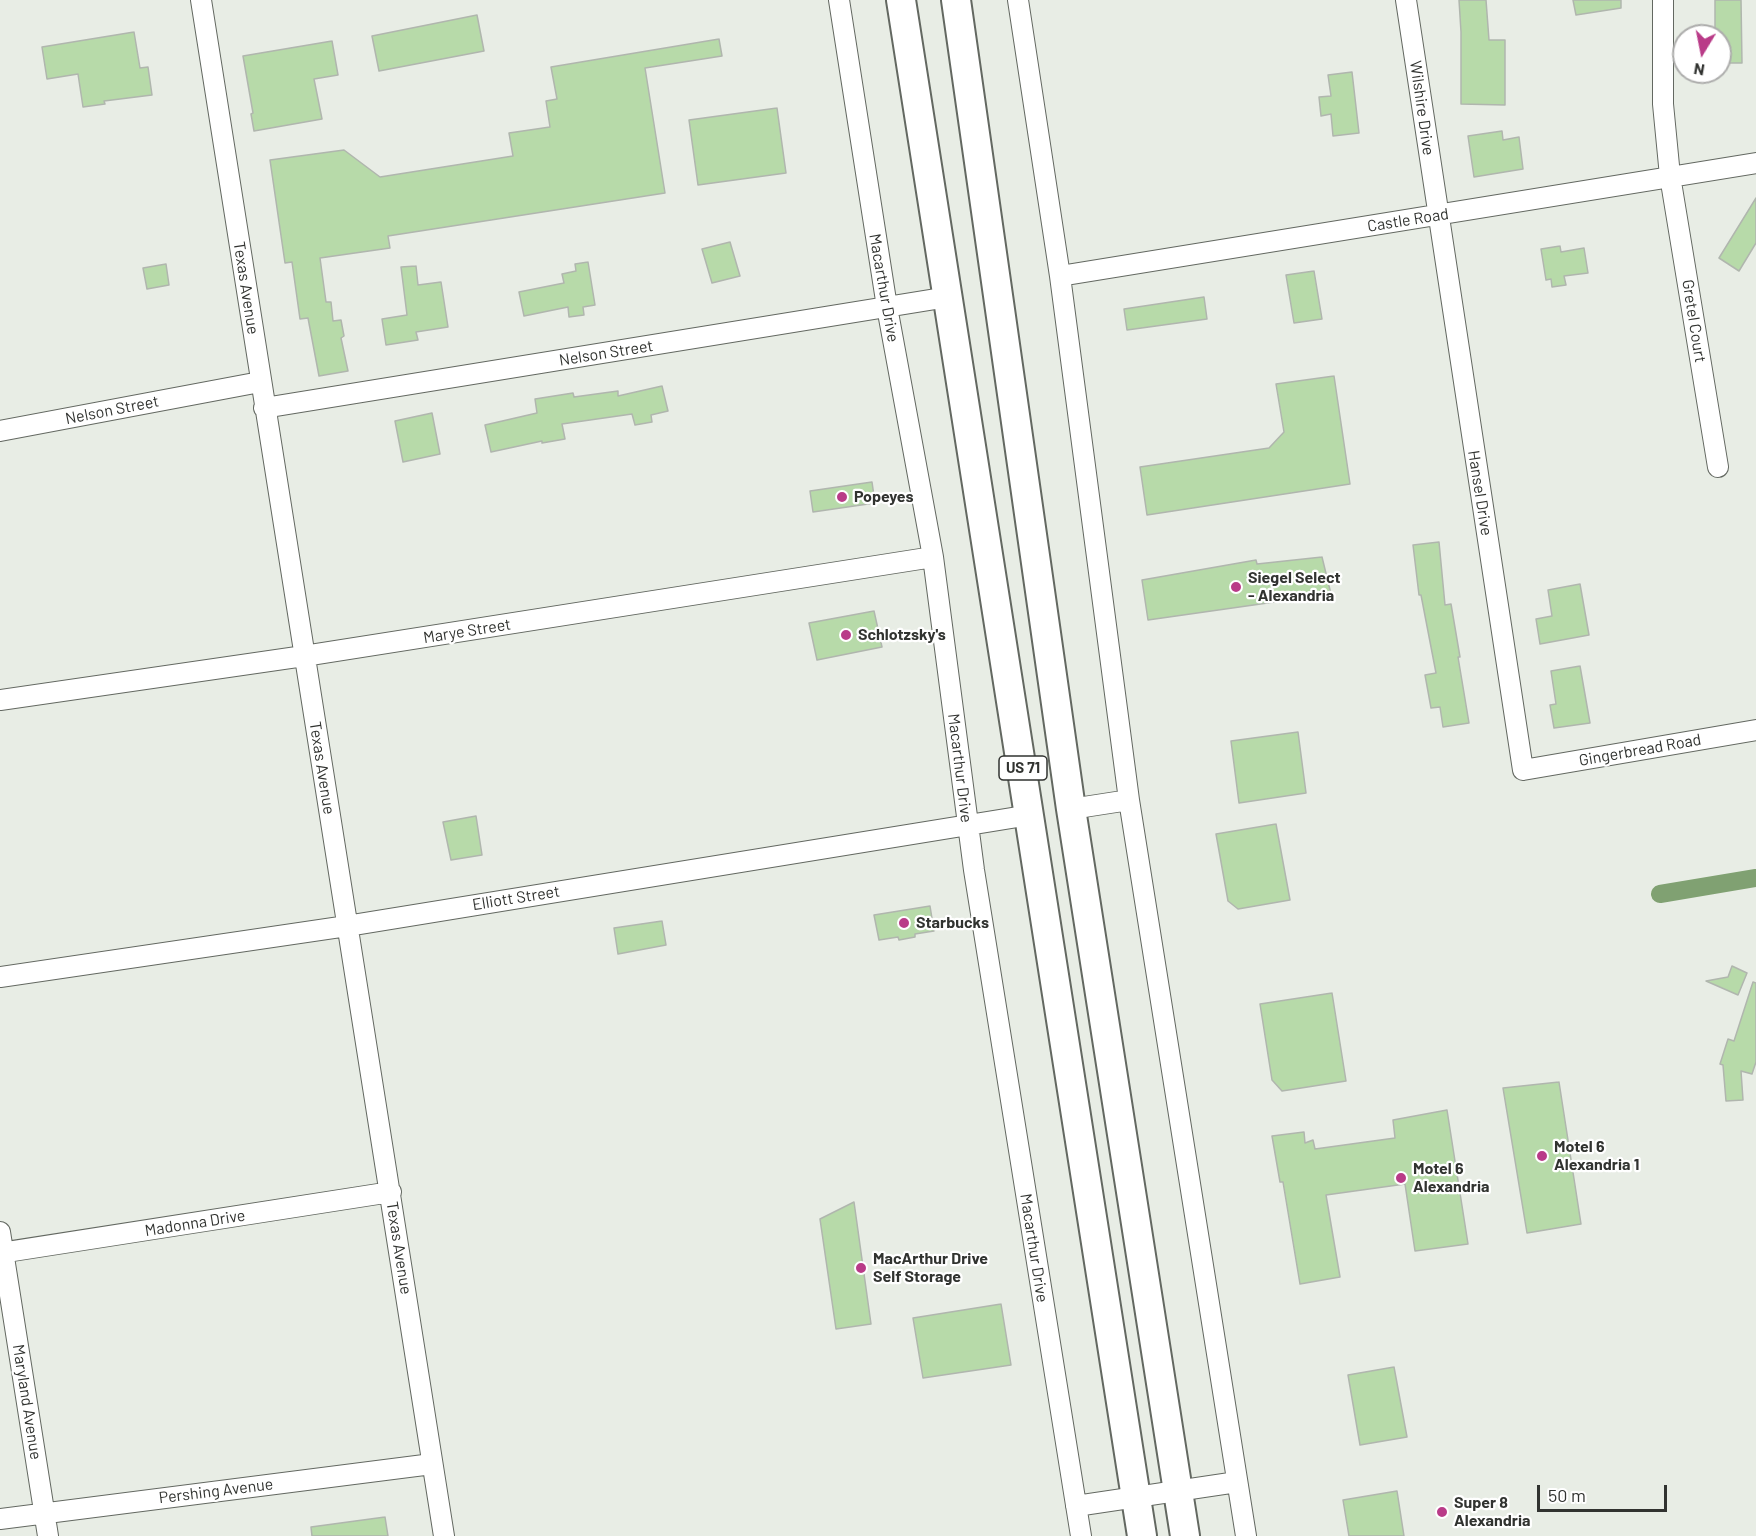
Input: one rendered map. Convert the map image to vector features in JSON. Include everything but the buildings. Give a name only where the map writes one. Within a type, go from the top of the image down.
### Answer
[{"type":"highway","name":"US 71","points":[[901,0],[1142,1536]]},
{"type":"highway","name":"US 71","points":[[956,0],[1071,809],[1185,1536]]},
{"type":"highway","points":[[1030,815],[1071,809]]},
{"type":"street","name":"Texas Avenue","points":[[203,0],[264,408],[391,1192],[444,1536]]},
{"type":"street","name":"Macarthur Drive","points":[[839,0],[887,307],[933,557],[968,825],[1027,1211],[1081,1536]]},
{"type":"street","points":[[1018,0],[1060,276],[1129,800],[1246,1536]]},
{"type":"street","name":"Wilshire Drive","points":[[1406,0],[1438,216]]},
{"type":"street","name":"Gretel Court","points":[[1663,0],[1663,104],[1670,176],[1718,467]]},
{"type":"street","name":"Castle Road","points":[[1060,276],[1756,163]]},
{"type":"street","name":"Hansel Drive","points":[[1438,216],[1523,770]]},
{"type":"street","name":"Nelson Street","points":[[264,408],[948,297]]},
{"type":"street","name":"Nelson Street","points":[[0,431],[260,382]]},
{"type":"street","name":"Marye Street","points":[[0,700],[304,656],[933,557]]},
{"type":"street","name":"Gingerbread Road","points":[[1523,770],[1756,730]]},
{"type":"street","points":[[1071,809],[1129,800]]},
{"type":"street","name":"Elliott Street","points":[[0,977],[347,926],[1030,815]]},
{"type":"street","name":"Madonna Drive","points":[[2,1253],[391,1192]]},
{"type":"street","name":"Maryland Avenue","points":[[0,1232],[48,1536]]},
{"type":"street","name":"Pershing Avenue","points":[[0,1519],[432,1464]]},
{"type":"street","points":[[1076,1506],[1237,1482]]},
{"type":"waterway","points":[[1660,894],[1756,878]]},
{"type":"place","name":"Popeyes","points":[[842,497]]},
{"type":"place","name":"Siegel Select - Alexandria","points":[[1236,587]]},
{"type":"place","name":"Schlotzsky's","points":[[846,635]]},
{"type":"place","name":"Starbucks","points":[[904,923]]},
{"type":"place","name":"Motel 6 Alexandria 1","points":[[1542,1156]]},
{"type":"place","name":"Motel 6 Alexandria","points":[[1401,1178]]},
{"type":"place","name":"MacArthur Drive Self Storage","points":[[861,1268]]},
{"type":"place","name":"Super 8 Alexandria","points":[[1442,1512]]}]
